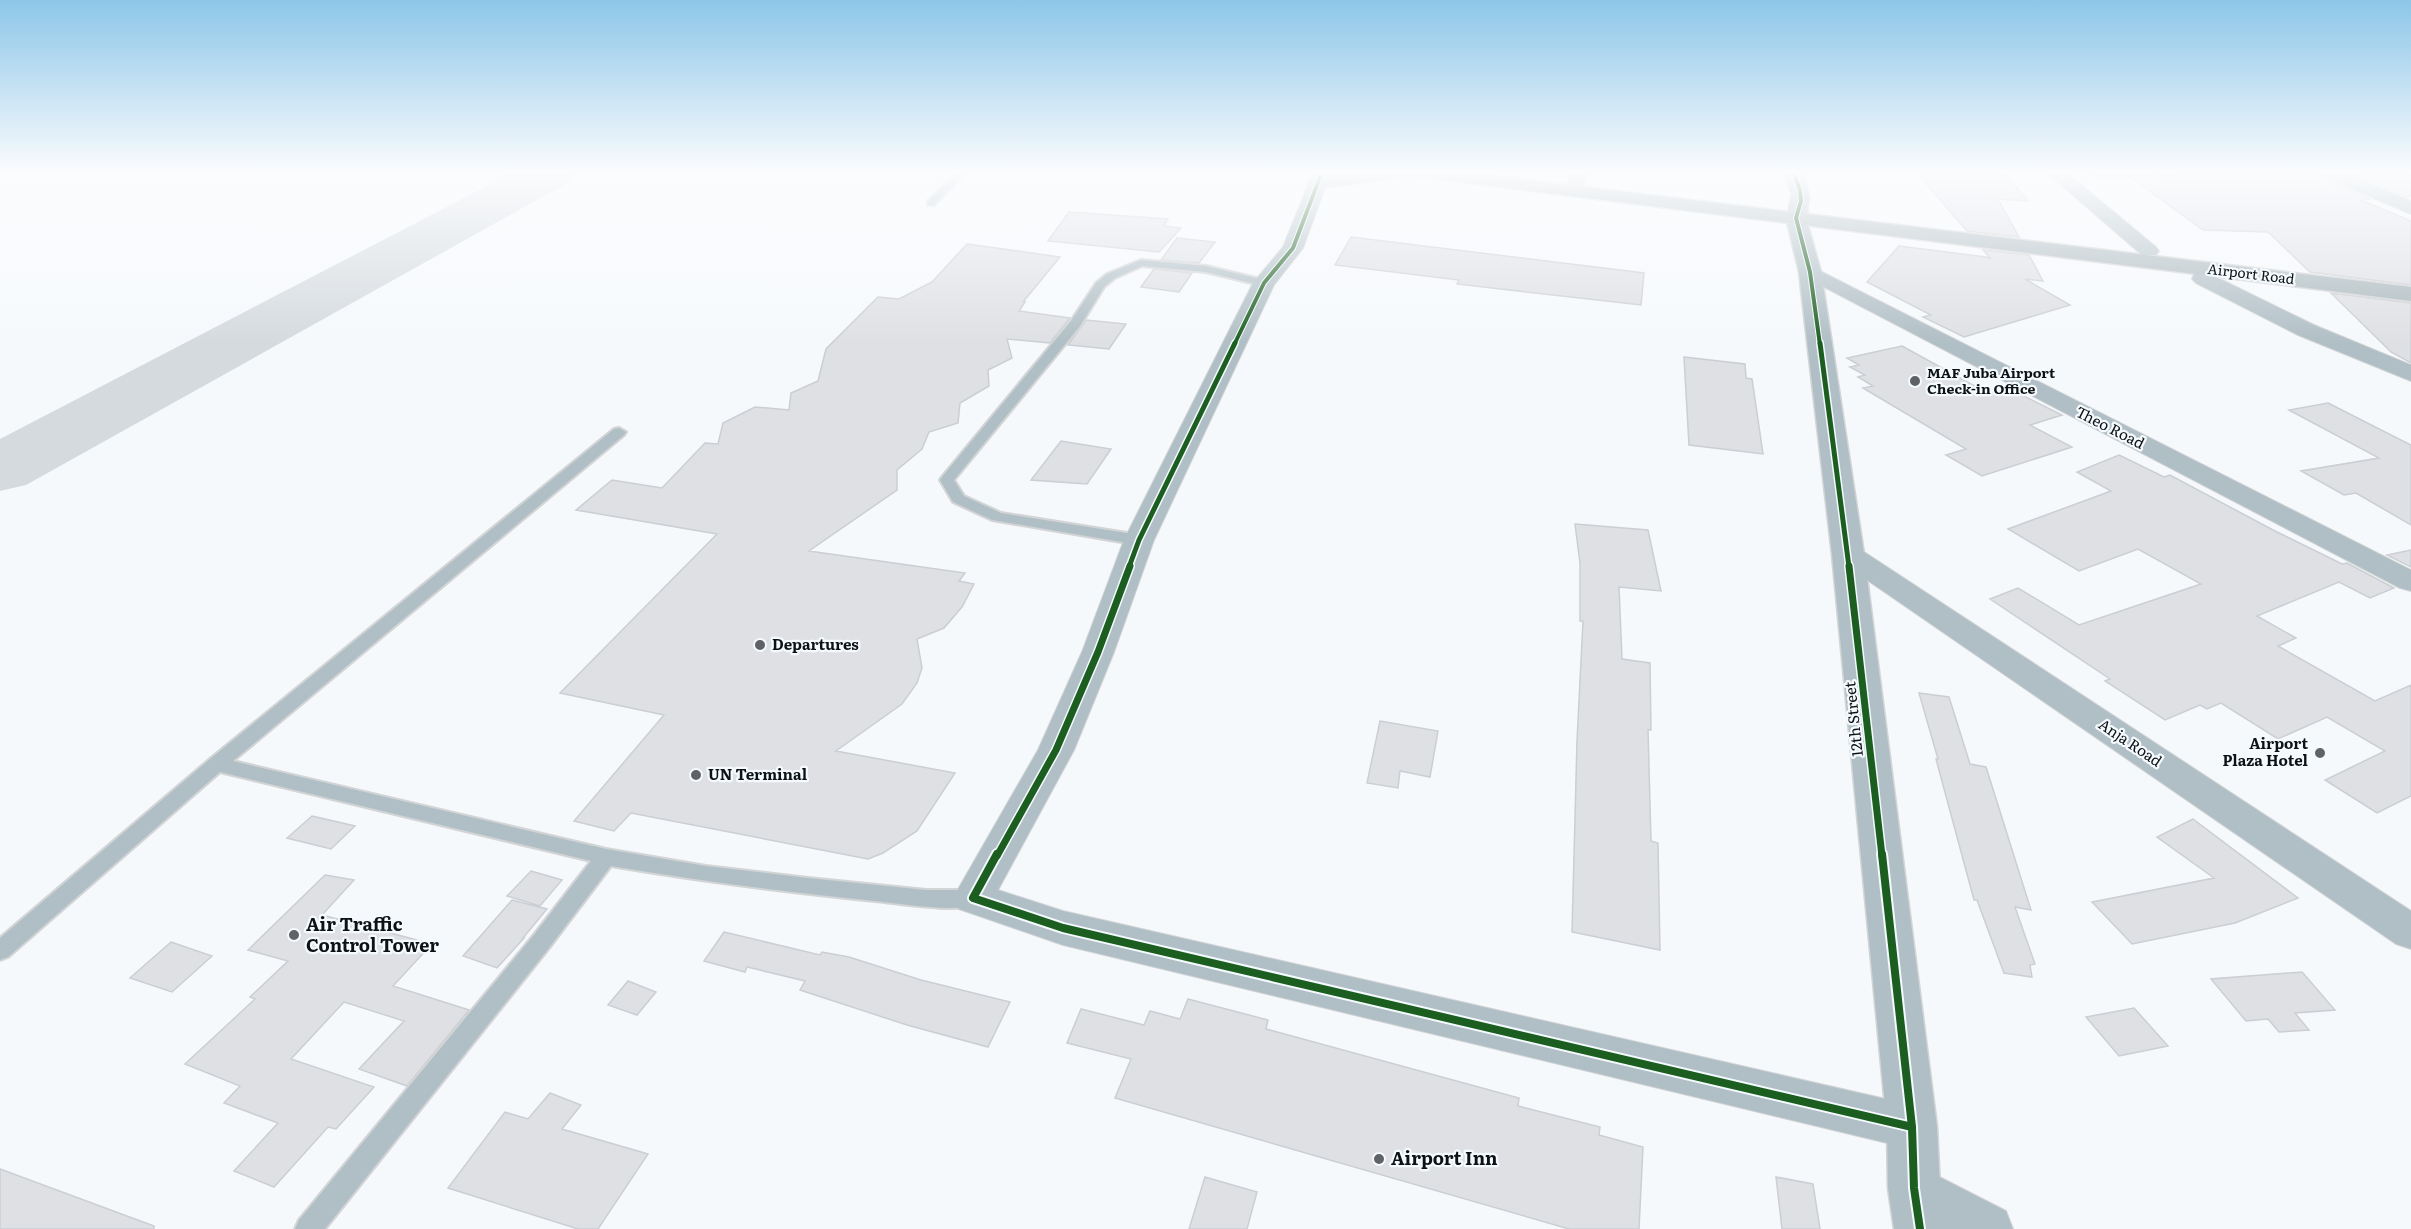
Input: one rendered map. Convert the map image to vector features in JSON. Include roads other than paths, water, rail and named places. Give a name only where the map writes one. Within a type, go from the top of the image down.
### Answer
[{"type":"main road","name":"Airport Road","points":[[1913,229],[2411,294]]},
{"type":"main road","name":"Airport Road","points":[[1943,229],[2149,251],[2411,285]]},
{"type":"street","points":[[1300,229],[1293,248],[1264,283],[1139,540],[1098,652],[1056,750],[973,898],[1063,928],[1912,1127]]},
{"type":"street","name":"12th Street","points":[[1800,229],[1810,272],[1848,554],[1912,1127],[1917,1209]]},
{"type":"street","points":[[2123,229],[2149,251]]},
{"type":"street","points":[[2205,268],[2203,279],[2306,330],[2411,374]]},
{"type":"street","name":"Theo Road","points":[[1810,272],[2411,582]]},
{"type":"street","name":"Anja Road","points":[[1848,554],[2411,932]]},
{"type":"street","points":[[1917,1209],[1988,1229]]},
{"type":"lane","points":[[1139,540],[997,517],[958,500],[947,480],[1076,323],[1100,285],[1111,276],[1141,263],[1206,269],[1264,283]]},
{"type":"lane","points":[[0,951],[216,764],[618,432]]},
{"type":"lane","points":[[216,764],[606,857],[706,874],[808,886],[926,898],[973,898]]},
{"type":"lane","points":[[308,1229],[541,942],[606,857]]},
{"type":"place","name":"MAF Juba Airport Check-in Office","points":[[1915,381]]},
{"type":"place","name":"Departures","points":[[760,645]]},
{"type":"place","name":"Airport Plaza Hotel","points":[[2320,753]]},
{"type":"place","name":"UN Terminal","points":[[696,775]]},
{"type":"place","name":"Air Traffic Control Tower","points":[[294,935]]},
{"type":"place","name":"Airport Inn","points":[[1379,1159]]}]
